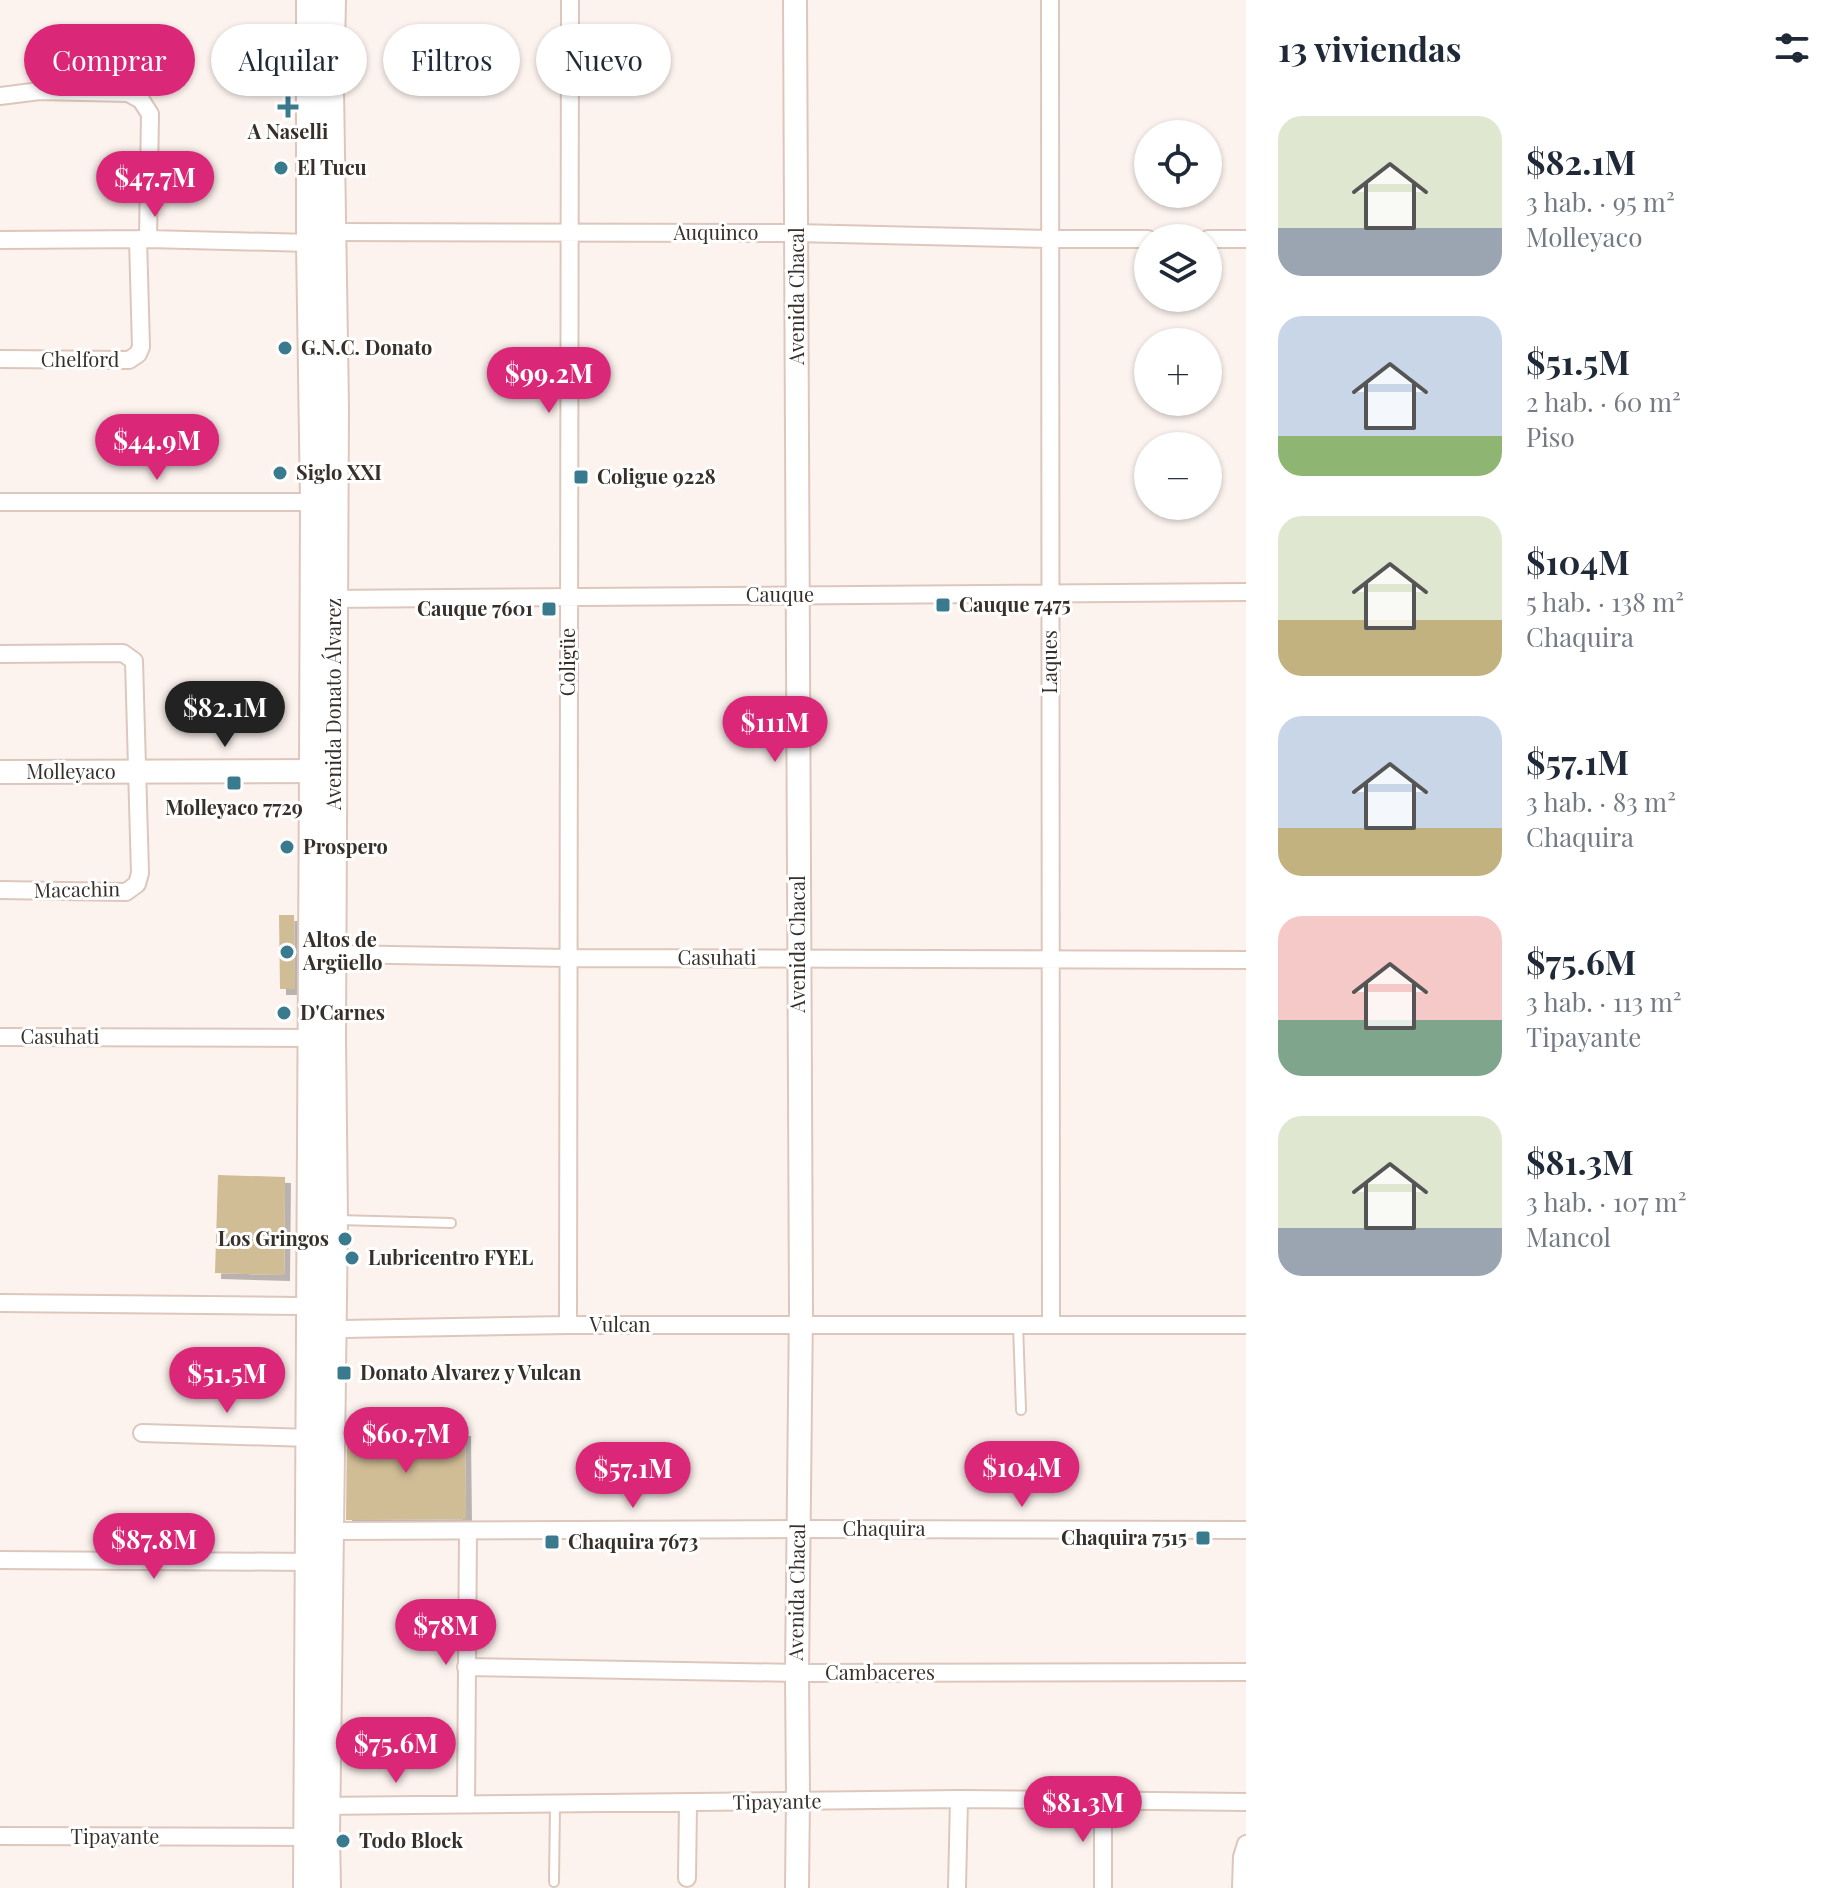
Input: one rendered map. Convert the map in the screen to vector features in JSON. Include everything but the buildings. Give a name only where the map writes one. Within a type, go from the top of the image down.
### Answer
[{"type":"main road","name":"Avenida Donato Álvarez","points":[[307,1888],[316,1836],[320,1562],[311,1438],[312,1038],[324,771],[324,599],[335,407],[321,238],[310,0]]},
{"type":"main road","name":"Avenida Donato Álvarez","points":[[324,599],[314,502],[321,238],[332,0]]},
{"type":"main road","name":"Avenida Chacal","points":[[795,0],[801,1325],[797,1888]]},
{"type":"main road","name":"Avenida Donato Álvarez","points":[[320,1562],[331,1531],[334,1220],[333,954],[324,771]]},
{"type":"main road","name":"Molleyaco","points":[[0,772],[324,771]]},
{"type":"main road","name":"Avenida Donato Álvarez","points":[[316,1836],[327,1888]]},
{"type":"street","name":"Coligüe","points":[[568,1325],[570,0]]},
{"type":"street","name":"Laques","points":[[1050,0],[1051,1324]]},
{"type":"street","points":[[0,96],[40,91],[128,93],[141,100],[150,114],[143,239]]},
{"type":"street","name":"Auquinco","points":[[0,240],[569,233],[796,233],[1134,239]]},
{"type":"street","name":"Chelford","points":[[0,359],[129,360],[138,354],[141,347],[143,239]]},
{"type":"street","points":[[1222,239],[1246,239]]},
{"type":"street","points":[[0,502],[314,502]]},
{"type":"street","name":"Cauque","points":[[324,599],[1246,592]]},
{"type":"street","points":[[0,654],[123,653],[134,661],[138,772]]},
{"type":"street","name":"Macachin","points":[[0,890],[126,892],[137,884],[140,873],[138,772]]},
{"type":"street","name":"Casuhati","points":[[333,954],[567,958],[1246,960]]},
{"type":"street","name":"Casuhati","points":[[0,1037],[312,1038]]},
{"type":"street","points":[[0,1303],[299,1306],[311,1310],[333,1326]]},
{"type":"street","name":"Vulcan","points":[[333,1326],[343,1329],[568,1325],[1246,1325]]},
{"type":"street","points":[[142,1433],[311,1438]]},
{"type":"street","name":"Chaquira","points":[[331,1531],[1246,1530]]},
{"type":"street","points":[[466,1804],[468,1531]]},
{"type":"street","points":[[0,1560],[320,1562]]},
{"type":"street","name":"Cambaceres","points":[[466,1667],[797,1673],[1246,1672]]},
{"type":"street","points":[[957,1888],[959,1799]]},
{"type":"street","name":"Tipayante","points":[[317,1806],[959,1799],[1246,1802]]},
{"type":"street","points":[[1103,1799],[1103,1888]]},
{"type":"street","points":[[687,1878],[688,1803]]},
{"type":"street","name":"Tipayante","points":[[0,1836],[316,1836]]},
{"type":"street","points":[[1241,1888],[1240,1874],[1246,1844]]},
{"type":"lane","points":[[334,1220],[451,1223]]},
{"type":"lane","points":[[1018,1324],[1021,1410]]},
{"type":"lane","points":[[554,1882],[555,1805]]},
{"type":"place","name":"A Naselli","points":[[288,107]]},
{"type":"place","name":"El Tucu","points":[[281,168]]},
{"type":"place","name":"G.N.C. Donato","points":[[285,348]]},
{"type":"place","name":"Siglo XXI","points":[[280,473]]},
{"type":"place","name":"Coligue 9228","points":[[581,477]]},
{"type":"place","name":"Cauque 7475","points":[[943,605]]},
{"type":"place","name":"Cauque 7601","points":[[549,609]]},
{"type":"place","name":"Molleyaco 7729","points":[[234,783]]},
{"type":"place","name":"Prospero","points":[[287,847]]},
{"type":"place","name":"Altos de Argüello","points":[[287,952]]},
{"type":"place","name":"D'Carnes","points":[[284,1013]]},
{"type":"place","name":"Los Gringos","points":[[345,1239]]},
{"type":"place","name":"Lubricentro FYEL","points":[[352,1258]]},
{"type":"place","name":"Donato Alvarez y Vulcan","points":[[344,1373]]},
{"type":"place","name":"Chaquira 7515","points":[[1203,1538]]},
{"type":"place","name":"Chaquira 7673","points":[[552,1542]]},
{"type":"place","name":"Todo Block","points":[[343,1841]]}]
